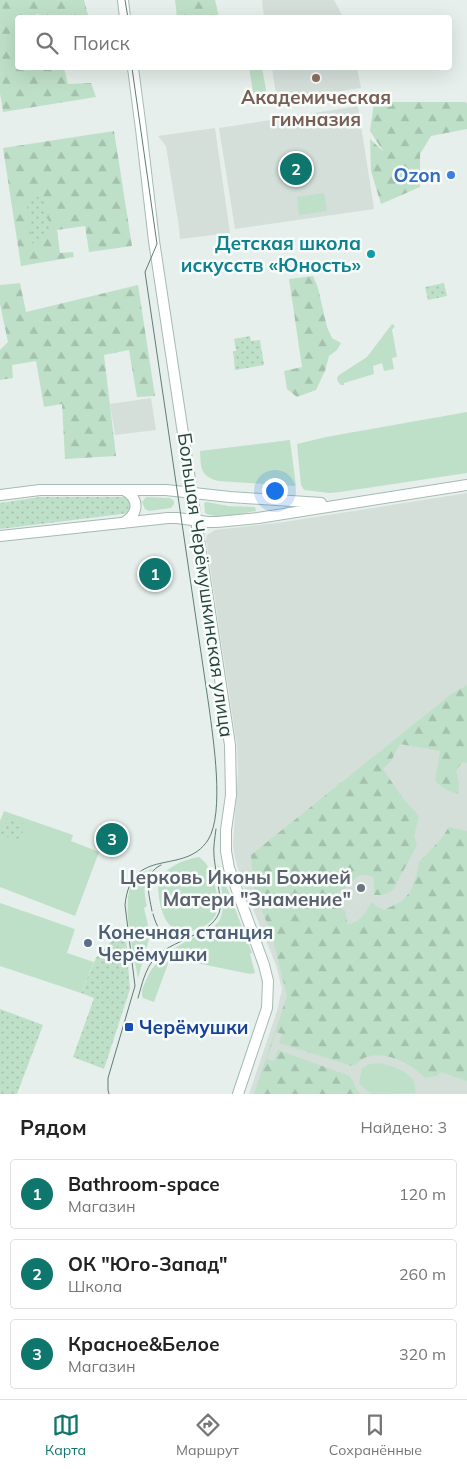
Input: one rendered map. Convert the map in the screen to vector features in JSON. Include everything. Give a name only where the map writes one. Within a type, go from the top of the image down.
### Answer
[{"type":"main road","points":[[123,0],[126,15]]},
{"type":"main road","name":"Большая Черёмушкинская улица","points":[[133,70],[154,241],[230,745],[232,780],[226,830],[227,859],[268,981],[266,1008],[238,1094]]},
{"type":"main road","points":[[0,536],[177,518],[217,522],[258,518],[467,485]]},
{"type":"main road","points":[[0,495],[40,490],[166,490],[230,497],[344,504]]},
{"type":"main road","points":[[123,523],[132,517],[136,507],[133,496],[124,490]]},
{"type":"main road","points":[[146,490],[141,497],[140,506],[144,514],[151,520]]},
{"type":"shaded area","points":[[262,0],[334,0],[342,15],[264,15]]},
{"type":"shaded area","name":"Академическая гимназия","points":[[272,70],[357,70],[361,88],[277,101]]},
{"type":"shaded area","points":[[358,106],[374,209],[235,229],[219,128]]},
{"type":"shaded area","points":[[215,128],[230,233],[180,239],[166,146],[158,136]]},
{"type":"shaded area","points":[[151,398],[156,430],[115,435],[110,404]]},
{"type":"shaded area","points":[[467,493],[467,1094],[249,1094],[277,1011],[282,989],[276,965],[242,882],[235,858],[233,845],[238,772],[237,746],[206,540],[207,535],[215,530],[284,522]]},
{"type":"green space","points":[[0,0],[84,0],[88,15],[15,15],[15,70],[64,70],[68,84],[91,83],[96,97],[3,112],[0,93]]},
{"type":"green space","points":[[175,0],[215,0],[219,15],[177,15]]},
{"type":"green space","points":[[249,70],[262,70],[267,95],[264,100],[254,97]]},
{"type":"green space","points":[[374,102],[466,102],[467,104],[467,129],[431,136],[420,154],[420,187],[381,204],[371,171],[370,139],[383,151],[370,131]]},
{"type":"green space","points":[[114,131],[132,246],[89,252],[85,226],[57,230],[60,253],[73,252],[74,257],[21,266],[3,148]]},
{"type":"green space","points":[[324,193],[327,211],[299,215],[297,197]]},
{"type":"green space","points":[[44,196],[50,228],[40,245],[33,246],[26,199]]},
{"type":"green space","points":[[313,276],[318,288],[327,327],[332,338],[341,343],[337,350],[329,356],[325,371],[316,390],[297,397],[287,389],[284,371],[302,367],[289,279]]},
{"type":"green space","points":[[20,283],[26,312],[138,285],[155,396],[137,397],[129,350],[104,355],[116,456],[65,459],[62,404],[44,407],[36,361],[12,365],[13,378],[0,380],[0,350],[8,342],[0,304],[0,285]]},
{"type":"green space","points":[[444,283],[447,296],[428,300],[425,287]]},
{"type":"green space","points":[[392,324],[395,326],[392,330],[397,357],[392,358],[394,369],[384,371],[382,363],[373,366],[374,374],[341,385],[337,378],[339,375],[367,357]]},
{"type":"green space","points":[[250,336],[251,341],[260,340],[264,365],[235,370],[233,351],[236,351],[234,339]]},
{"type":"green space","points":[[467,412],[467,473],[329,493],[304,490],[301,485],[297,444],[326,437]]},
{"type":"green space","points":[[290,440],[296,486],[218,481],[208,477],[203,470],[200,451]]},
{"type":"green space","points":[[40,497],[128,497],[132,499],[130,513],[0,529],[0,503]]},
{"type":"green space","points":[[146,497],[170,498],[174,501],[174,504],[171,508],[149,511],[145,509],[142,502]]},
{"type":"green space","points":[[204,503],[228,506],[255,507],[256,511],[230,515],[210,515],[205,513]]},
{"type":"green space","points":[[467,685],[467,763],[463,762],[456,770],[459,783],[458,794],[446,790],[435,781],[440,751],[400,744],[391,761],[383,769],[402,797],[419,816],[414,836],[417,845],[393,890],[383,895],[374,895],[373,877],[360,875],[336,897],[337,904],[346,912],[348,924],[359,919],[372,902],[384,910],[402,901],[410,892],[419,862],[441,839],[449,827],[467,831],[467,1081],[441,1072],[437,1076],[425,1078],[405,1063],[380,1055],[364,1058],[352,1066],[279,1043],[282,1034],[276,1032],[267,1059],[274,1061],[278,1050],[350,1076],[361,1094],[254,1094],[287,996],[271,933],[254,891],[251,855],[450,695]]},
{"type":"green space","points":[[4,811],[73,835],[71,841],[99,852],[75,916],[0,887],[0,821]]},
{"type":"green space","points":[[6,818],[25,824],[20,841],[0,835]]},
{"type":"green space","points":[[199,857],[207,865],[212,875],[218,898],[216,914],[203,927],[191,931],[178,931],[165,918],[159,899],[158,881],[161,876],[176,865]]},
{"type":"green space","points":[[218,864],[252,953],[250,954],[255,973],[250,974],[172,958],[169,961],[154,1002],[143,998],[142,991],[146,980],[156,964],[176,947],[213,927],[219,921],[222,915],[223,901]]},
{"type":"green space","points":[[153,869],[145,882],[147,906],[144,908],[149,939],[138,978],[129,929],[129,890],[137,876]]},
{"type":"green space","points":[[0,903],[75,929],[67,953],[94,962],[81,993],[0,966]]},
{"type":"green space","points":[[125,926],[130,989],[104,1069],[73,1057],[94,998],[81,993],[96,958]]},
{"type":"green space","points":[[0,1009],[43,1025],[17,1094],[0,1094]]},
{"type":"green space","points":[[379,1063],[392,1066],[409,1076],[415,1086],[415,1093],[372,1094],[367,1091],[359,1083],[362,1068],[370,1064]]},
{"type":"tram line","points":[[125,0],[128,15]]},
{"type":"tram line","points":[[109,1094],[108,1078],[135,986],[125,905],[129,886],[137,874],[148,867],[186,857],[198,851],[208,840],[213,828],[217,794],[209,707],[145,272],[157,244],[132,70]]},
{"type":"tram line","points":[[138,998],[146,972],[154,959],[170,947],[199,933],[214,921],[219,913],[219,894],[214,853],[216,829]]},
{"type":"tram line","points":[[152,911],[148,885],[149,879],[155,869],[161,865]]},
{"type":"tram line","points":[[153,914],[157,926],[163,934],[172,938],[184,939]]},
{"type":"place","name":"Академическая гимназия","points":[[316,78]]},
{"type":"place","name":"ОК \"Юго-Запад\"","points":[[296,169]]},
{"type":"place","name":"Ozon","points":[[451,175]]},
{"type":"place","name":"Детская школа искусств «Юность»","points":[[371,254]]},
{"type":"place","name":"Bathroom-space","points":[[155,574]]},
{"type":"place","name":"Красное&Белое","points":[[112,839]]},
{"type":"place","name":"Церковь Иконы Божией Матери \"Знамение\"","points":[[361,888]]},
{"type":"place","name":"Конечная станция Черёмушки","points":[[88,943]]},
{"type":"place","name":"Черёмушки","points":[[129,1027]]}]
